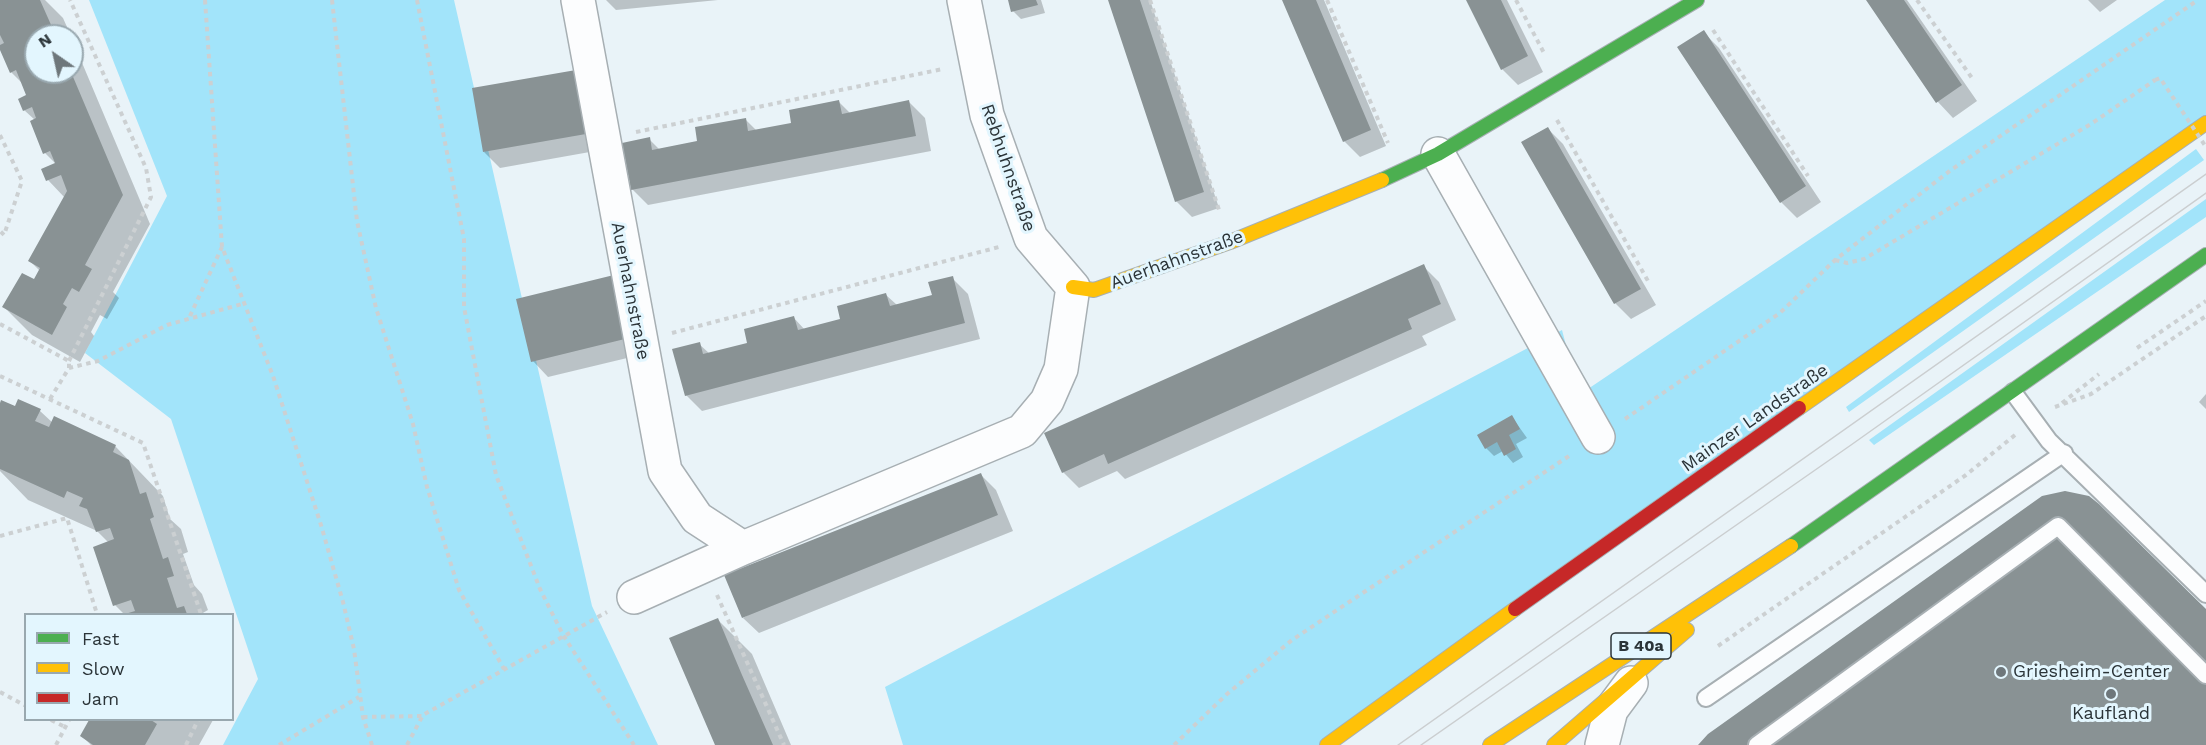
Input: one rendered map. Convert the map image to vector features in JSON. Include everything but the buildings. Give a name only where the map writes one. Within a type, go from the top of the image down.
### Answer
[{"type":"main road","name":"Auerhahnstraße","points":[[1073,287],[1094,290],[1230,242],[1401,172],[1438,154],[1696,1]]},
{"type":"main road","name":"Mainzer Landstraße","points":[[1327,745],[1564,573],[2206,123]]},
{"type":"main road","points":[[1554,745],[1655,655],[1791,546],[2206,255]]},
{"type":"main road","name":"B 40a","points":[[1490,745],[1791,546]]},
{"type":"street","name":"Auerhahnstraße","points":[[578,0],[665,471],[697,518],[742,548]]},
{"type":"street","name":"Rebhuhnstraße","points":[[964,0],[987,115],[1031,238],[1073,287]]},
{"type":"street","points":[[1438,154],[1598,437]]},
{"type":"street","points":[[634,597],[742,548],[1022,431],[1047,400],[1061,369],[1073,287]]},
{"type":"street","points":[[1602,745],[1611,710],[1655,655]]},
{"type":"lane","points":[[2013,392],[2032,421],[2206,594]]},
{"type":"lane","points":[[1707,698],[2064,453]]},
{"type":"lane","points":[[1757,745],[2058,526],[2206,675]]},
{"type":"path","points":[[50,399],[69,368],[69,361],[151,197],[146,168],[70,0]]},
{"type":"path","points":[[205,0],[222,248],[242,304],[273,376],[321,525],[354,649],[359,697],[372,745]]},
{"type":"path","points":[[332,0],[357,221],[376,308],[413,424],[427,487],[459,590],[504,669]]},
{"type":"path","points":[[417,0],[464,239],[464,308],[496,475],[540,590],[563,635],[634,745]]},
{"type":"path","points":[[1150,0],[1230,242]]},
{"type":"path","points":[[1327,0],[1401,172]]},
{"type":"path","points":[[1516,0],[1559,83]]},
{"type":"path","points":[[1917,0],[1972,78]]},
{"type":"path","points":[[1174,745],[1227,694],[1292,640],[1780,313],[1835,260],[1951,170],[2198,0]]},
{"type":"path","points":[[1696,1],[1808,176]]},
{"type":"path","points":[[625,135],[976,62]]},
{"type":"path","points":[[1835,260],[1847,263],[1864,259],[2091,124],[2160,78],[2206,147]]},
{"type":"path","points":[[1542,93],[1648,281]]},
{"type":"path","points":[[0,135],[22,181],[4,235],[0,231]]},
{"type":"path","points":[[670,334],[1031,238]]},
{"type":"path","points":[[190,317],[222,248]]},
{"type":"path","points":[[2133,351],[2206,301]]},
{"type":"path","points":[[69,368],[98,362],[148,333],[190,317],[242,304]]},
{"type":"path","points":[[2059,405],[2091,394],[2206,316]]},
{"type":"path","points":[[0,324],[69,361]]},
{"type":"path","points":[[1712,650],[1966,475],[2032,421],[2059,405],[2105,369]]},
{"type":"path","points":[[0,376],[143,443],[200,613]]},
{"type":"path","points":[[0,536],[68,518],[97,613]]},
{"type":"path","points":[[704,566],[784,745]]},
{"type":"path","points":[[363,717],[423,716],[634,597]]},
{"type":"path","points":[[1,693],[24,705]]},
{"type":"path","points":[[279,745],[359,697]]},
{"type":"path","points":[[407,745],[423,716]]},
{"type":"path","points":[[53,721],[65,727]]},
{"type":"path","points":[[56,745],[68,721]]},
{"type":"path","points":[[186,745],[198,721]]},
{"type":"shaded area","points":[[89,0],[454,0],[592,606],[658,745],[223,745],[258,679],[171,419],[85,353],[167,196]]},
{"type":"shaded area","points":[[2165,0],[2206,0],[2206,123],[1327,745],[903,745],[885,687],[1562,330],[1579,395]]},
{"type":"shaded area","points":[[2196,149],[2204,160],[1849,412],[1846,407]]},
{"type":"shaded area","points":[[2206,199],[2206,217],[1874,445],[1869,440]]},
{"type":"tram line","points":[[1398,745],[2206,174]]},
{"type":"tram line","points":[[1421,745],[1851,445],[2206,193]]},
{"type":"traffic: fast","points":[[1382,180],[1438,154],[1697,0]]},
{"type":"traffic: fast","points":[[1791,546],[2206,255]]},
{"type":"traffic: slow","points":[[1799,408],[2206,123]]},
{"type":"traffic: slow","points":[[1073,287],[1094,290],[1230,242],[1382,180]]},
{"type":"traffic: slow","points":[[1490,745],[1791,546]]},
{"type":"traffic: slow","points":[[1327,745],[1515,609]]},
{"type":"traffic: slow","points":[[1554,745],[1687,630]]},
{"type":"traffic: jam","points":[[1515,609],[1799,408]]},
{"type":"place","name":"Griesheim-Center","points":[[2001,672]]},
{"type":"place","name":"Kaufland","points":[[2111,694]]}]
